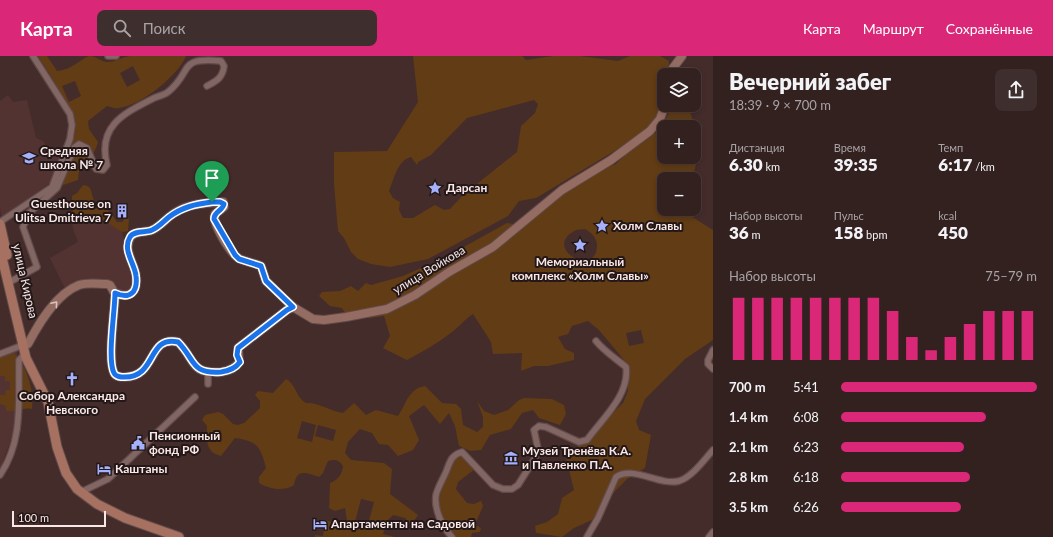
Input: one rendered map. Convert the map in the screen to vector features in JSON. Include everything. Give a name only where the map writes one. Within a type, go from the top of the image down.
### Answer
[{"type":"main road","name":"улица Кирова","points":[[0,223],[10,282]]},
{"type":"main road","name":"улица Кирова","points":[[0,249],[26,345],[26,358],[48,402],[61,461],[66,473],[81,492],[114,513],[179,537]]},
{"type":"street","points":[[0,223],[52,187],[70,139],[72,125],[70,114],[33,56]]},
{"type":"street","points":[[108,56],[116,56]]},
{"type":"street","points":[[673,68],[682,56]]},
{"type":"street","points":[[10,282],[37,267],[23,227],[29,213],[57,188],[74,148],[79,144],[87,148],[96,169],[103,170],[107,165],[104,154],[108,135],[112,126],[124,114],[167,93],[178,81],[186,66],[192,62],[221,61],[224,66],[224,71],[216,82],[207,86]]},
{"type":"street","name":"улица Войкова","points":[[115,293],[123,297],[129,296],[134,291],[136,277],[128,249],[130,237],[134,234],[151,231],[176,212],[188,207],[223,202],[224,207],[215,214],[214,221],[231,251],[239,259],[261,266],[266,281],[293,307],[313,319],[324,320],[366,314],[387,309],[415,295],[449,272],[493,247],[562,190],[611,160],[636,142],[656,126],[663,112]]},
{"type":"street","points":[[0,354],[26,345],[36,328],[56,303],[70,289],[81,284],[107,284],[110,285],[115,293],[112,359],[114,373],[116,375],[127,377],[140,373],[147,367],[158,346],[167,341],[178,342],[200,371],[208,373],[228,371],[236,367],[240,362],[237,355],[238,348],[293,307]]},
{"type":"street","points":[[452,537],[446,530],[441,520],[436,500],[436,493],[450,459],[455,454],[462,452],[493,485],[503,489],[512,489],[518,485],[535,458],[538,449],[534,430],[539,426],[546,427],[579,442],[587,440],[617,400],[625,388],[626,367],[604,350],[596,341]]},
{"type":"street","points":[[713,350],[708,360],[708,364],[713,369]]},
{"type":"street","points":[[0,474],[16,438],[19,418],[19,360],[22,357],[26,358]]},
{"type":"street","points":[[208,373],[208,384]]},
{"type":"street","points":[[81,492],[108,479],[195,397]]},
{"type":"street","points":[[594,537],[588,534],[598,518],[616,477],[622,473],[628,472],[662,481],[679,480],[697,467],[713,450]]},
{"type":"street","points":[[709,537],[713,532]]},
{"type":"shaded area","points":[[38,56],[47,56],[57,71],[68,68],[90,56],[107,62],[130,56],[186,56],[176,72],[148,96],[128,106],[116,108],[107,106],[88,121],[89,129],[98,142],[95,149],[90,157],[80,163],[78,180],[60,186],[59,181],[61,171],[71,148],[76,130],[75,124],[64,98]],"holes":[[[133,66],[140,80],[127,87],[120,73]],[[75,81],[81,96],[69,102],[62,86]]]},
{"type":"shaded area","points":[[413,56],[522,56],[526,60],[553,56],[580,56],[618,61],[630,56],[660,56],[669,61],[668,68],[657,68],[657,112],[659,112],[647,129],[616,150],[536,198],[519,201],[508,216],[428,259],[390,267],[371,264],[358,259],[351,252],[344,238],[338,231],[334,184],[334,152],[387,151],[418,102]],"holes":[[[534,100],[538,104],[535,113],[521,126],[517,152],[463,195],[450,209],[444,210],[435,205],[413,218],[403,218],[399,210],[400,202],[393,198],[389,191],[402,162],[411,157],[417,165],[418,162],[431,155],[467,118]]]},
{"type":"shaded area","name":"Средняя школа № 7","points":[[8,95],[13,102],[27,100],[36,138],[43,141],[50,153],[57,155],[60,162],[51,182],[2,218],[0,208],[0,101]]},
{"type":"shaded area","points":[[669,112],[690,112],[693,120],[665,120]]},
{"type":"shaded area","points":[[657,132],[657,164],[696,164],[694,172],[657,172],[657,216],[691,216],[713,230],[713,340],[685,359],[645,399],[636,421],[639,430],[651,435],[645,468],[627,479],[616,490],[592,520],[574,528],[562,537],[536,533],[535,526],[547,522],[558,514],[562,498],[574,490],[566,458],[623,403],[628,391],[629,366],[599,330],[588,321],[572,326],[568,334],[558,337],[565,349],[574,353],[574,360],[548,366],[534,366],[521,371],[522,353],[493,354],[491,342],[473,314],[441,340],[407,360],[383,348],[390,336],[384,316],[370,318],[345,313],[342,308],[330,306],[319,296],[322,292],[340,291],[351,286],[358,291],[366,283],[371,285],[403,276],[444,258],[507,223],[521,225],[570,188],[600,170],[616,164],[628,152]],"holes":[[[585,229],[596,239],[597,244],[595,254],[589,260],[581,260],[573,257],[567,252],[564,245],[567,237],[576,230]],[[641,330],[644,343],[629,346],[626,333]]]},
{"type":"shaded area","points":[[83,185],[89,187],[95,202],[109,211],[117,222],[122,222],[126,218],[129,219],[128,231],[122,232],[103,220],[83,220],[75,217],[72,208],[72,196],[77,193]]},
{"type":"shaded area","points":[[75,217],[83,220],[103,220],[122,232],[133,270],[132,290],[124,296],[110,283],[66,290],[50,258],[78,242],[73,229],[72,219]]},
{"type":"shaded area","points":[[17,348],[18,412],[12,437],[0,469],[0,357]]},
{"type":"shaded area","points":[[14,353],[19,358],[29,379],[32,394],[32,409],[6,411],[6,406],[0,404],[0,395],[5,395],[6,390],[10,390],[10,381],[5,381],[5,376],[0,376],[0,358]]},
{"type":"shaded area","points":[[286,379],[292,384],[300,398],[306,403],[315,404],[343,413],[354,403],[366,415],[376,410],[398,416],[411,393],[425,386],[442,403],[456,404],[461,409],[463,425],[477,432],[483,427],[483,417],[477,401],[484,411],[494,415],[508,410],[519,400],[524,398],[552,399],[564,405],[566,414],[560,425],[539,418],[533,410],[522,413],[511,429],[490,435],[481,450],[470,451],[459,446],[455,426],[449,413],[440,424],[424,405],[409,416],[419,440],[413,450],[398,456],[388,445],[379,444],[372,433],[360,429],[348,442],[345,453],[351,460],[384,463],[392,469],[390,494],[418,515],[411,525],[405,518],[393,515],[388,520],[383,534],[395,537],[315,537],[315,535],[323,536],[325,520],[344,525],[347,521],[345,508],[335,511],[329,508],[330,483],[341,475],[343,466],[340,462],[335,460],[328,461],[323,473],[319,477],[303,473],[297,476],[294,485],[276,489],[259,483],[259,477],[266,468],[260,451],[254,444],[243,439],[235,438],[221,456],[209,448],[207,440],[207,426],[202,420],[205,415],[218,412],[223,414],[233,424],[238,425],[244,423],[260,408],[260,401],[255,395],[258,391],[273,393]],"holes":[[[302,421],[316,425],[312,442],[297,438]],[[318,425],[336,430],[333,441],[315,436]],[[361,499],[374,502],[367,528],[360,526],[360,523],[355,522]]]},
{"type":"shaded area","points":[[462,455],[475,469],[458,482],[456,489],[467,503],[474,504],[481,501],[483,506],[475,525],[481,528],[480,532],[472,533],[471,537],[455,537],[442,518],[440,508],[441,490],[452,460],[456,456]]},
{"type":"place","name":"Средняя школа № 7","points":[[29,158]]},
{"type":"place","name":"Дарсан","points":[[435,188]]},
{"type":"place","name":"Guesthouse on Ulitsa Dmitrieva 7","points":[[122,211]]},
{"type":"place","name":"Холм Славы","points":[[602,226]]},
{"type":"place","name":"Мемориальный комплекс «Холм Славы»","points":[[580,245]]},
{"type":"place","name":"Собор Александра Невского","points":[[72,379]]},
{"type":"place","name":"Пенсионный фонд РФ","points":[[138,443]]},
{"type":"place","name":"Музей Тренёва К.А. и Павленко П.А.","points":[[511,458]]},
{"type":"place","name":"Каштаны","points":[[104,469]]},
{"type":"place","name":"Апартаменты на Садовой","points":[[320,524]]},
{"type":"route","points":[[212,202],[223,202],[224,204],[224,207],[215,214],[214,221],[231,251],[239,259],[261,266],[264,270],[266,281],[293,307],[238,348],[237,355],[240,362],[236,367],[228,371],[208,373],[200,371],[178,342],[167,341],[161,343],[155,350],[147,367],[140,373],[127,377],[116,375],[114,373],[112,359],[115,293],[123,297],[129,296],[134,291],[136,277],[128,249],[130,237],[134,234],[151,231],[160,226],[176,212],[202,203],[212,202]]}]
